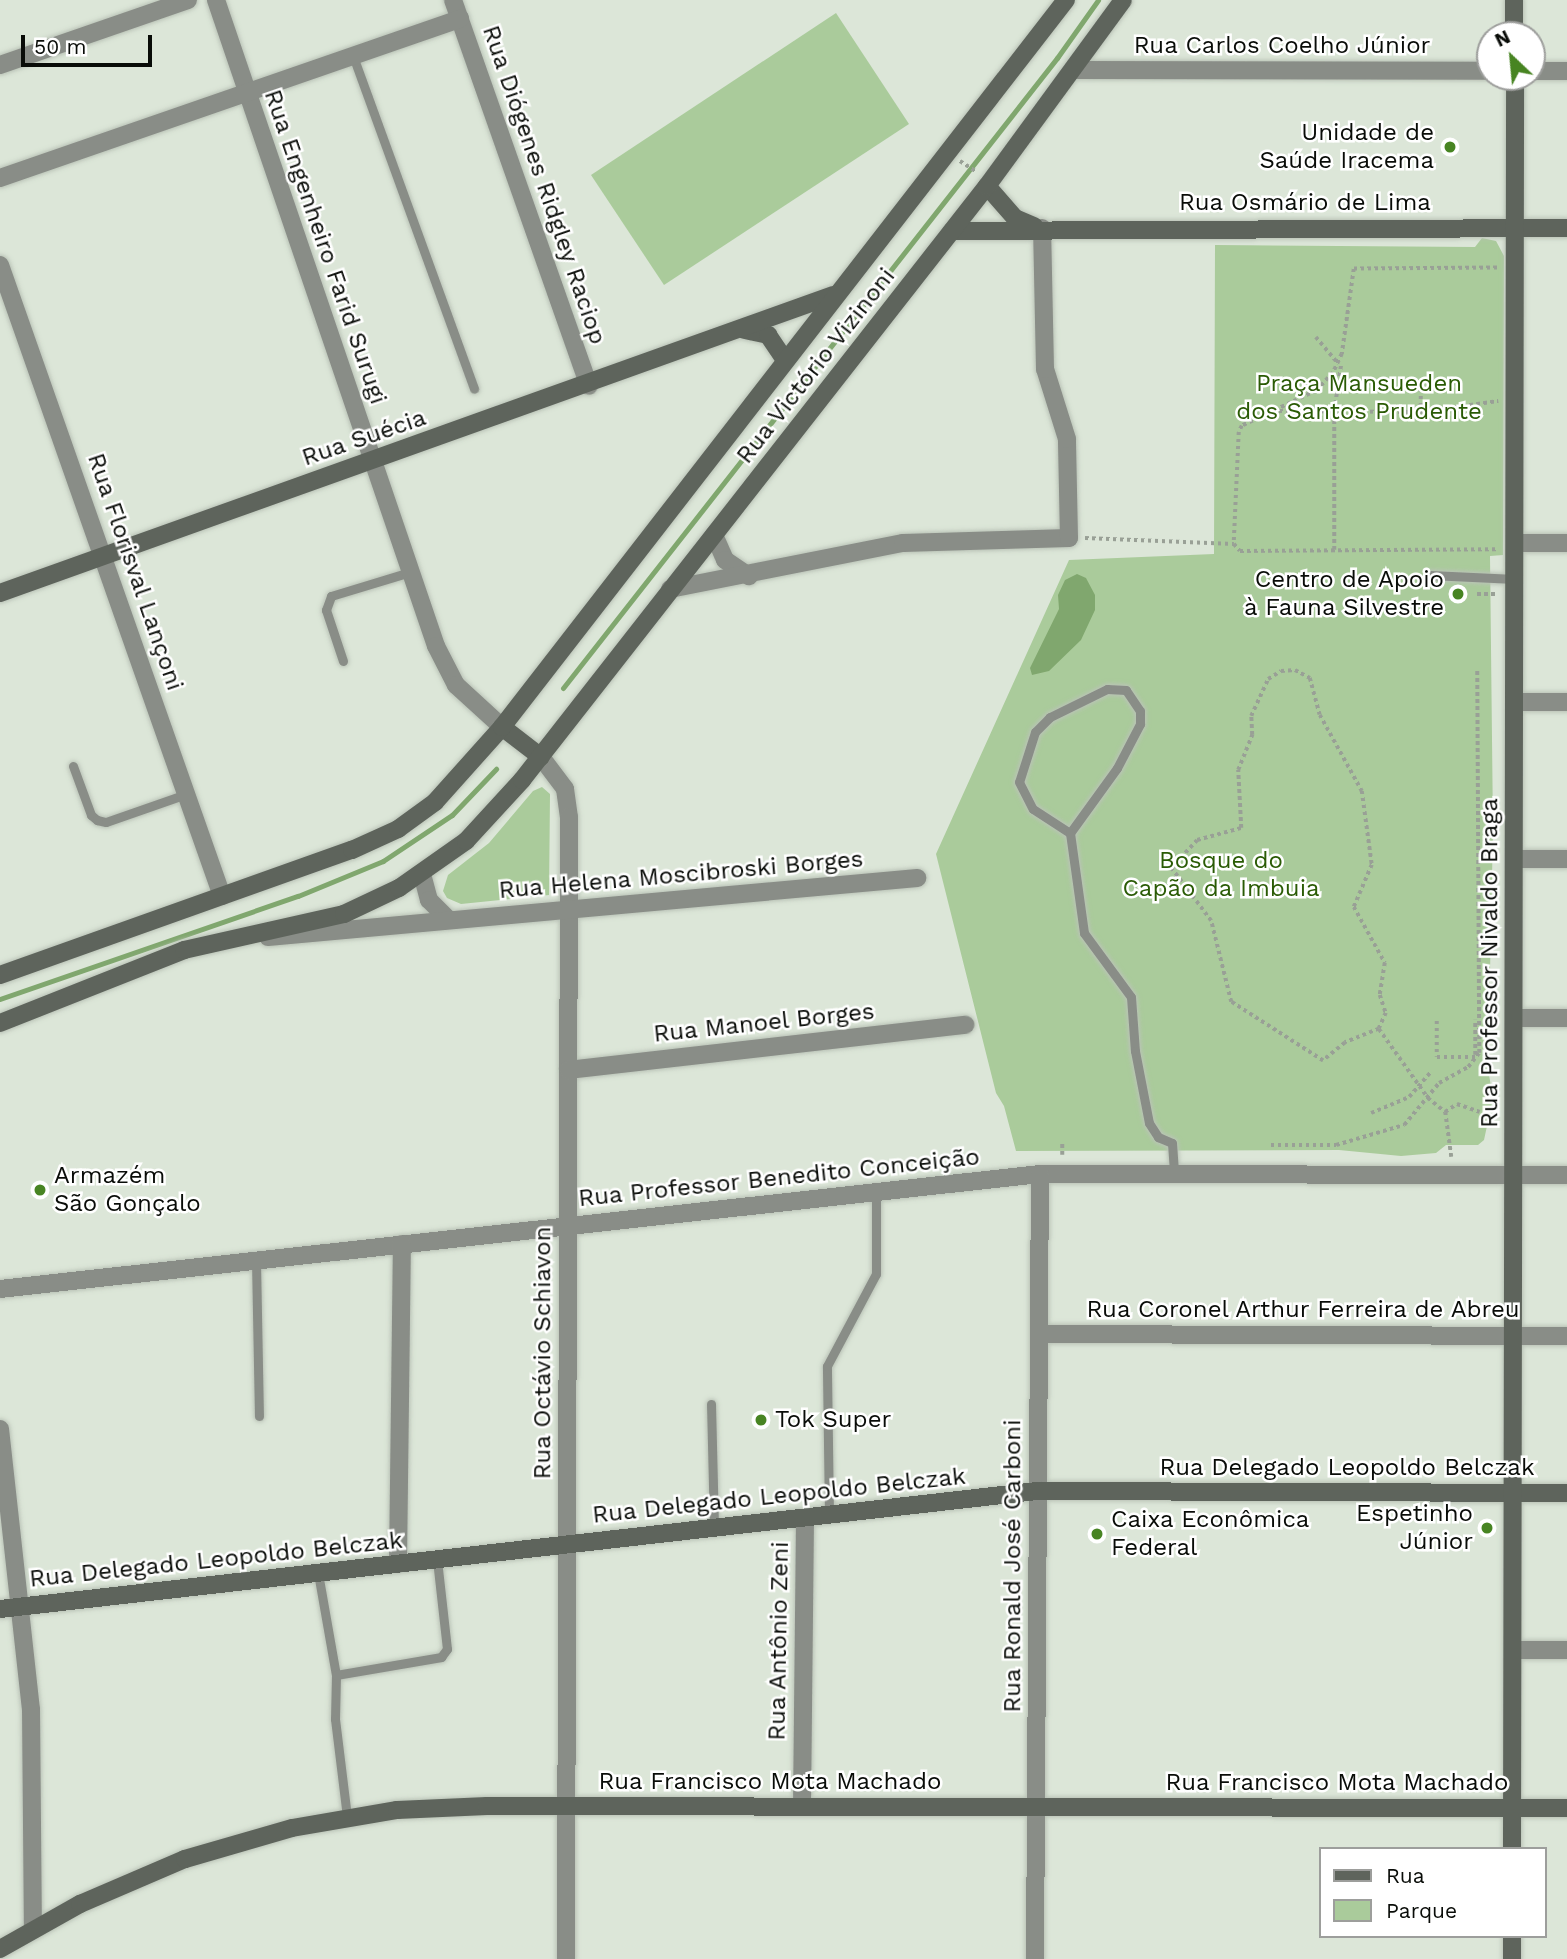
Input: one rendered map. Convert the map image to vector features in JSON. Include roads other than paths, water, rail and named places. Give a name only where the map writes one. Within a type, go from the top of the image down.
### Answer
[{"type":"street","points":[[0,65],[188,0]]},
{"type":"street","name":"Rua Engenheiro Farid Surugi","points":[[216,0],[371,461],[448,673],[466,697],[502,727]]},
{"type":"street","name":"Rua Diógenes Ridgley Raciop","points":[[453,0],[589,386]]},
{"type":"street","name":"Rua Victório Vizinoni","points":[[0,975],[352,850],[398,829],[457,780],[502,727],[783,359],[1066,0]]},
{"type":"street","name":"Rua Victório Vizinoni","points":[[0,1023],[158,960],[220,941],[344,914],[422,874],[485,823],[541,757],[952,231],[985,181],[1074,71],[1123,0]]},
{"type":"street","points":[[1514,0],[1514,21]]},
{"type":"street","points":[[0,178],[460,19]]},
{"type":"street","name":"Rua Carlos Coelho Júnior","points":[[1074,71],[1476,71]]},
{"type":"street","points":[[1546,71],[1567,71]]},
{"type":"street","name":"Rua Professor Nivaldo Braga","points":[[1512,1847],[1515,91]]},
{"type":"street","name":"Rua Osmário de Lima","points":[[985,181],[1015,218],[1042,228]]},
{"type":"street","points":[[670,589],[749,576],[903,543],[1069,538],[1067,439],[1045,369],[1042,228]]},
{"type":"street","name":"Rua Osmário de Lima","points":[[952,231],[1042,228],[1567,228]]},
{"type":"street","name":"Rua Florisval Lançoni","points":[[0,265],[222,896]]},
{"type":"street","name":"Rua Suécia","points":[[0,593],[589,386],[834,295]]},
{"type":"street","points":[[745,330],[768,335],[783,359]]},
{"type":"street","points":[[714,535],[725,560],[749,576]]},
{"type":"street","points":[[1515,543],[1567,543]]},
{"type":"street","points":[[1515,702],[1567,702]]},
{"type":"street","points":[[502,727],[541,757]]},
{"type":"street","name":"Rua Octávio Schiavon","points":[[541,757],[559,776],[568,802],[566,1959]]},
{"type":"street","points":[[1514,859],[1567,859]]},
{"type":"street","points":[[422,874],[429,900],[449,920]]},
{"type":"street","name":"Rua Helena Moscibroski Borges","points":[[220,941],[917,878]]},
{"type":"street","points":[[1514,1018],[1567,1018]]},
{"type":"street","name":"Rua Manoel Borges","points":[[568,1070],[965,1025]]},
{"type":"street","name":"Rua Professor Benedito Conceição","points":[[0,1289],[1040,1174],[1567,1175]]},
{"type":"street","name":"Rua Ronald José Carboni","points":[[1035,1959],[1040,1174]]},
{"type":"street","points":[[398,1564],[402,1244]]},
{"type":"street","name":"Rua Coronel Arthur Ferreira de Abreu","points":[[1039,1334],[1567,1336]]},
{"type":"street","points":[[0,1429],[31,1709],[33,1929]]},
{"type":"street","name":"Rua Delegado Leopoldo Belczak","points":[[0,1609],[1038,1492],[1567,1493]]},
{"type":"street","name":"Rua Antônio Zeni","points":[[802,1806],[805,1518]]},
{"type":"street","points":[[1513,1650],[1567,1650]]},
{"type":"street","name":"Rua Francisco Mota Machado","points":[[0,1948],[33,1929],[185,1859],[347,1817],[441,1806],[1567,1808]]},
{"type":"street","points":[[1512,1938],[1512,1959]]},
{"type":"lane","points":[[354,56],[474,389]]},
{"type":"lane","points":[[343,660],[326,610],[331,596],[410,572]]},
{"type":"lane","points":[[1430,575],[1515,579]]},
{"type":"lane","points":[[1070,833],[1025,799],[1019,782],[1021,765],[1035,733],[1050,717],[1107,689],[1126,690],[1140,711],[1140,724],[1117,768],[1070,833],[1084,933],[1131,998],[1135,1051],[1149,1123],[1158,1137],[1172,1143],[1174,1174]]},
{"type":"lane","points":[[73,766],[91,815],[97,820],[106,822],[186,793]]},
{"type":"lane","points":[[829,1515],[827,1366],[876,1274],[876,1192]]},
{"type":"lane","points":[[256,1261],[259,1416]]},
{"type":"lane","points":[[711,1404],[714,1528]]},
{"type":"lane","points":[[336,1675],[441,1657],[447,1649],[437,1560]]},
{"type":"lane","points":[[318,1573],[336,1675],[335,1719],[347,1817]]},
{"type":"waterway","points":[[563,688],[1057,58],[1098,0]]},
{"type":"waterway","points":[[0,999],[298,896],[383,861],[452,815],[496,769]]},
{"type":"place","name":"Unidade de Saúde Iracema","points":[[1450,147]]},
{"type":"place","name":"Centro de Apoio à Fauna Silvestre","points":[[1458,594]]},
{"type":"place","name":"Armazém São Gonçalo","points":[[40,1190]]},
{"type":"place","name":"Tok Super","points":[[761,1420]]},
{"type":"place","name":"Espetinho Júnior","points":[[1487,1528]]},
{"type":"place","name":"Caixa Econômica Federal","points":[[1097,1534]]},
{"type":"park label","name":"Praça Mansueden dos Santos Prudente","points":[[1359,398]]},
{"type":"park label","name":"Bosque do Capão da Imbuia","points":[[1221,875]]}]
